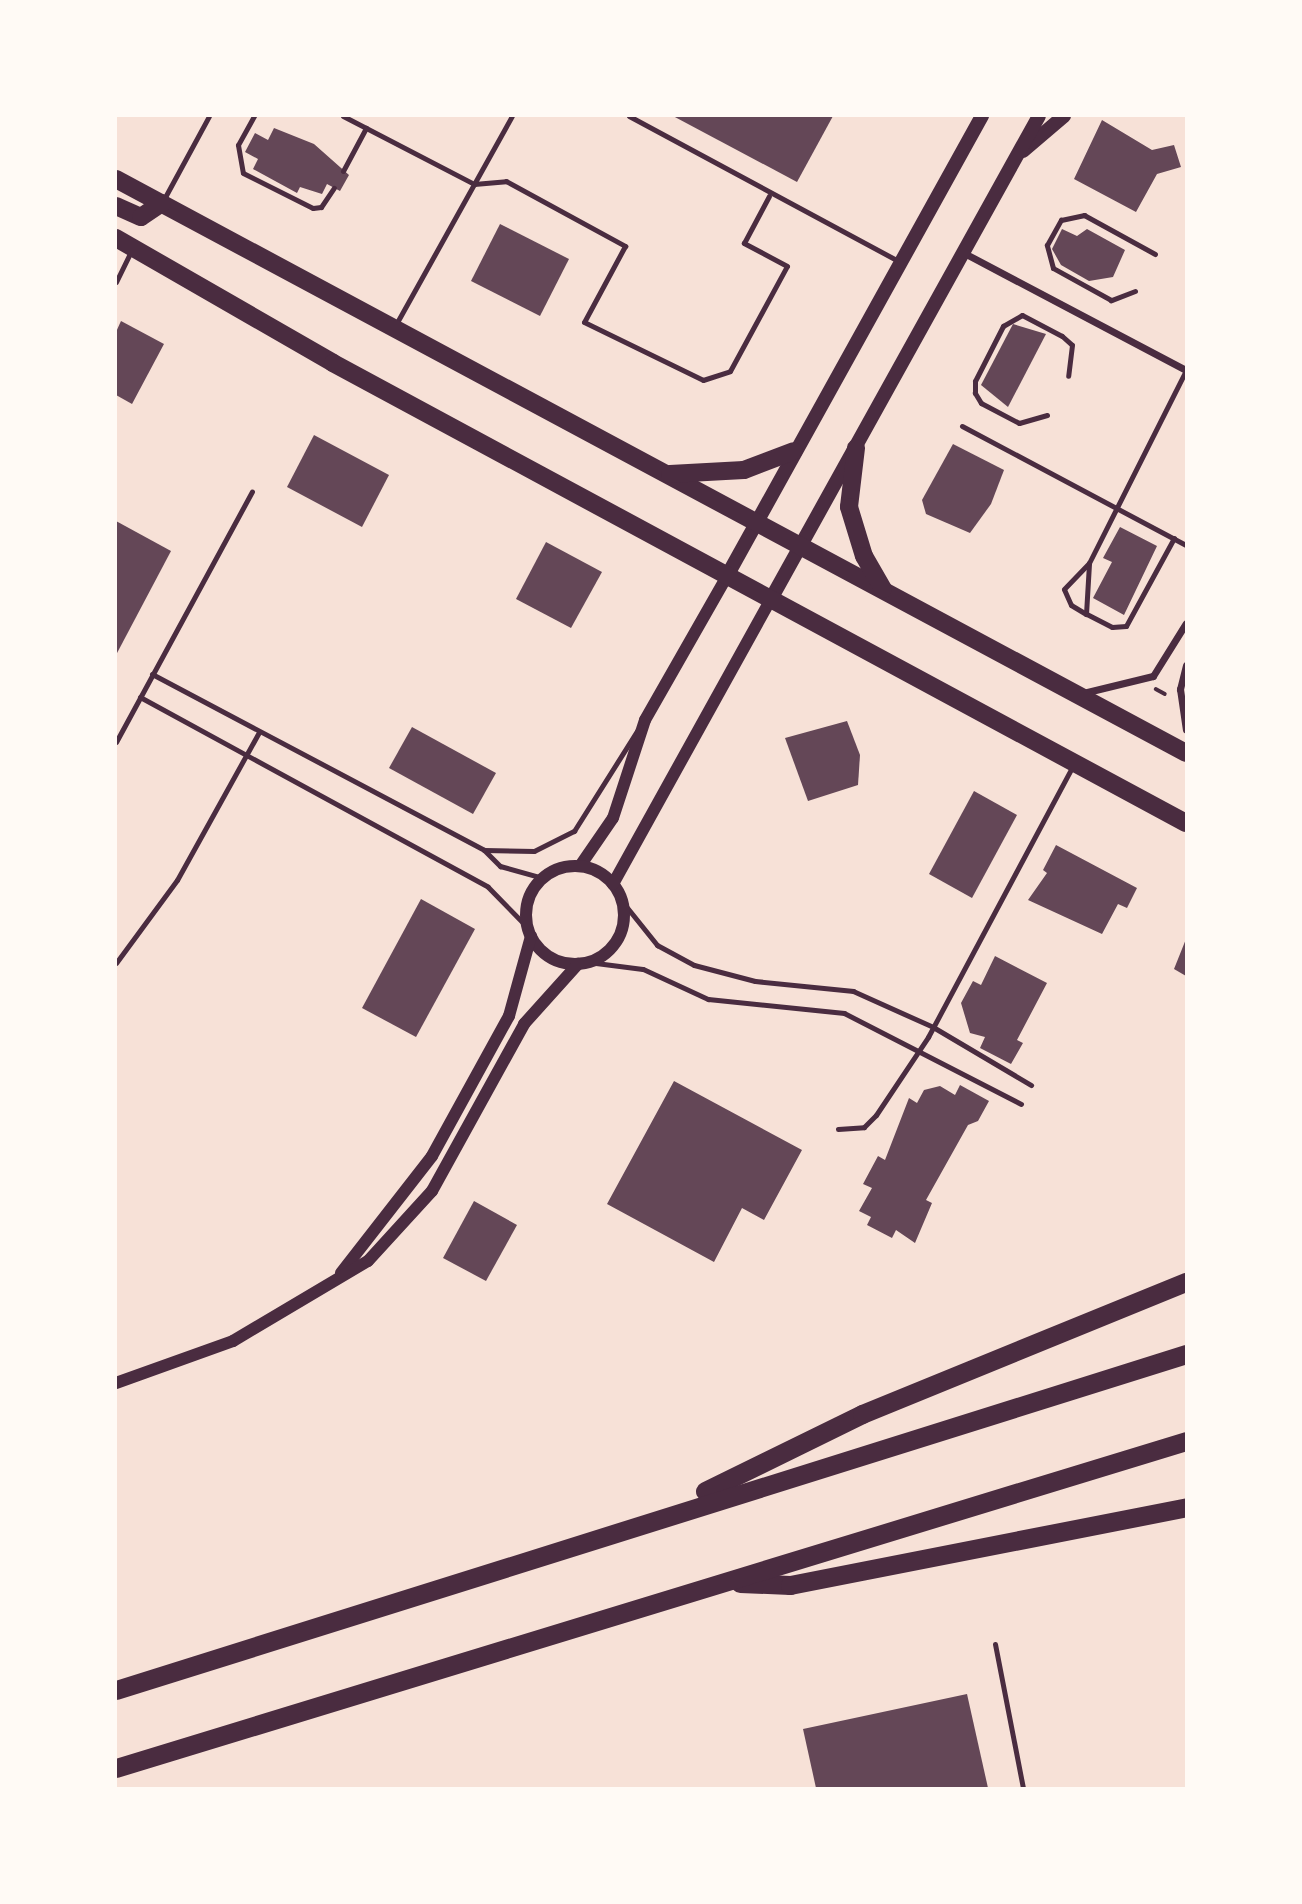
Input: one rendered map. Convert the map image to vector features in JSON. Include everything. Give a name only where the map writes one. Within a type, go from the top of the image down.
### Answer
[{"type":"highway","points":[[651,1517],[862,1414],[1186,1282]]},
{"type":"highway","points":[[116,1690],[651,1517],[1186,1354]]},
{"type":"highway","points":[[116,1768],[1186,1441]]},
{"type":"highway","points":[[722,1583],[790,1585],[1186,1507]]},
{"type":"main road","points":[[727,576],[982,116]]},
{"type":"main road","points":[[771,599],[1039,116]]},
{"type":"main road","points":[[1017,156],[1065,116]]},
{"type":"main road","points":[[116,179],[395,326],[1186,753]]},
{"type":"main road","points":[[116,206],[141,217],[162,203]]},
{"type":"main road","points":[[116,238],[727,576],[1186,823]]},
{"type":"main road","points":[[856,448],[849,507],[864,556],[883,589]]},
{"type":"main road","points":[[670,474],[744,470],[794,451]]},
{"type":"street","points":[[964,253],[1186,370]]},
{"type":"street","points":[[341,1273],[432,1156],[509,1016],[530,932],[528,901],[543,878],[580,866],[613,818],[645,720],[727,576]]},
{"type":"street","points":[[613,884],[771,599]]},
{"type":"street","points":[[1077,694],[1153,676],[1186,623]]},
{"type":"street","points":[[1186,665],[1180,689],[1186,730]]},
{"type":"street","points":[[116,1383],[233,1341],[341,1273],[368,1261],[432,1191],[524,1024],[583,963],[603,956],[622,931],[621,900],[613,884],[580,866]]},
{"type":"street","points":[[530,932],[551,957],[583,963]]},
{"type":"lane","points":[[162,203],[209,116]]},
{"type":"lane","points":[[254,116],[238,145],[243,173],[313,208],[321,207],[334,188]]},
{"type":"lane","points":[[342,116],[474,184],[506,181],[625,246],[584,322],[703,380],[730,371],[787,266],[744,243],[769,196]]},
{"type":"lane","points":[[395,326],[512,116]]},
{"type":"lane","points":[[629,116],[769,196],[900,262]]},
{"type":"lane","points":[[343,171],[366,128]]},
{"type":"lane","points":[[1135,291],[1111,300],[1053,268],[1047,245],[1061,220],[1084,215],[1155,254]]},
{"type":"lane","points":[[116,282],[133,248]]},
{"type":"lane","points":[[1047,415],[1018,422],[981,403],[975,393],[975,381],[1003,326],[1021,315],[1062,336],[1072,345],[1068,376]]},
{"type":"lane","points":[[1174,538],[1126,626],[1112,627],[1071,605],[1064,589],[1088,563],[1114,506],[1186,370]]},
{"type":"lane","points":[[962,426],[1186,544]]},
{"type":"lane","points":[[116,742],[252,491]]},
{"type":"lane","points":[[1086,614],[1088,563]]},
{"type":"lane","points":[[152,674],[484,850],[500,866],[543,878]]},
{"type":"lane","points":[[140,697],[488,887],[530,932]]},
{"type":"lane","points":[[484,850],[534,850],[574,831],[645,720]]},
{"type":"lane","points":[[116,963],[177,880],[259,732]]},
{"type":"lane","points":[[838,1129],[864,1127],[876,1115],[933,1027],[1075,762]]},
{"type":"lane","points":[[621,900],[657,945],[694,965],[745,979],[853,990],[933,1027],[1031,1085]]},
{"type":"lane","points":[[583,963],[643,968],[708,999],[844,1013],[1021,1104]]},
{"type":"lane","points":[[995,1644],[1023,1788]]},
{"type":"path","points":[[1154,688],[1165,695]]},
{"type":"building","points":[[673,116],[833,116],[797,182]]},
{"type":"building","points":[[1102,120],[1152,150],[1174,145],[1181,167],[1157,174],[1136,212],[1074,179]]},
{"type":"building","points":[[274,128],[314,144],[349,175],[340,191],[327,184],[322,194],[300,187],[297,193],[253,169],[258,159],[245,152],[255,133],[268,140]]},
{"type":"building","points":[[500,224],[569,259],[540,316],[471,281]]},
{"type":"building","points":[[1062,229],[1077,236],[1087,229],[1125,250],[1113,277],[1089,281],[1061,265],[1052,249]]},
{"type":"building","points":[[121,321],[164,344],[132,404],[116,395],[116,332]]},
{"type":"building","points":[[1013,324],[1046,334],[1008,407],[981,385]]},
{"type":"building","points":[[314,435],[389,475],[362,527],[287,487]]},
{"type":"building","points":[[953,444],[1004,470],[991,504],[970,533],[926,514],[922,500]]},
{"type":"building","points":[[116,521],[171,551],[116,655]]},
{"type":"building","points":[[1120,527],[1157,546],[1124,615],[1093,598],[1112,562],[1103,558]]},
{"type":"building","points":[[546,542],[602,572],[571,628],[516,599]]},
{"type":"building","points":[[847,721],[860,755],[858,785],[808,801],[785,738]]},
{"type":"building","points":[[412,727],[496,773],[473,814],[389,768]]},
{"type":"building","points":[[974,791],[1017,815],[972,898],[929,874]]},
{"type":"building","points":[[1056,845],[1137,888],[1127,908],[1118,904],[1102,934],[1028,900],[1047,873],[1043,870]]},
{"type":"building","points":[[421,899],[475,929],[416,1037],[362,1008]]},
{"type":"building","points":[[1186,939],[1186,976],[1174,969]]},
{"type":"building","points":[[995,956],[1047,983],[1017,1040],[1023,1043],[1011,1064],[980,1048],[985,1037],[970,1033],[961,1003],[973,981],[981,985]]},
{"type":"building","points":[[674,1081],[802,1150],[764,1220],[742,1208],[714,1262],[607,1204]]},
{"type":"building","points":[[960,1085],[989,1101],[978,1121],[968,1125],[926,1200],[932,1203],[915,1243],[896,1230],[892,1238],[867,1225],[871,1217],[859,1211],[872,1188],[863,1184],[878,1156],[885,1160],[909,1098],[917,1103],[924,1090],[940,1086],[955,1095]]},
{"type":"building","points":[[474,1201],[517,1225],[486,1281],[443,1258]]},
{"type":"building","points":[[967,1694],[988,1788],[816,1788],[803,1729]]}]
